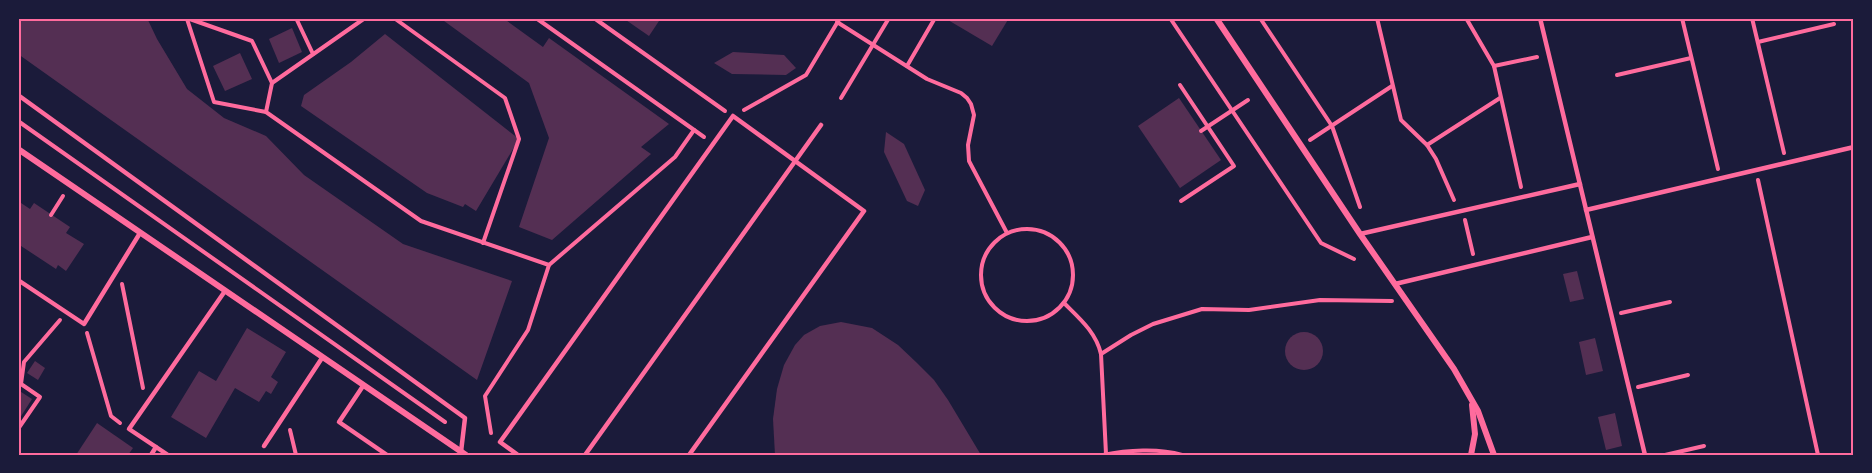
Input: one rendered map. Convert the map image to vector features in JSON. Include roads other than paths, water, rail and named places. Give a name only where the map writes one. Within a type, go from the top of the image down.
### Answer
[{"type":"street","points":[[1216,18],[1360,234],[1454,369],[1483,423],[1494,455]]},
{"type":"street","points":[[18,149],[463,453]]},
{"type":"street","points":[[1471,399],[1475,434],[1471,455]]},
{"type":"lane","points":[[1540,18],[1645,455]]},
{"type":"lane","points":[[18,95],[465,418],[463,453]]},
{"type":"lane","points":[[518,455],[500,442],[733,116],[864,211],[690,455]]},
{"type":"lane","points":[[585,455],[821,125]]},
{"type":"lane","points":[[1586,210],[1854,147]]},
{"type":"lane","points":[[1360,234],[1580,184]]},
{"type":"lane","points":[[18,280],[84,324],[140,233]]},
{"type":"lane","points":[[1395,284],[1592,237]]},
{"type":"lane","points":[[168,455],[129,429],[225,291]]},
{"type":"lane","points":[[264,446],[322,358]]},
{"type":"lane","points":[[363,386],[339,422],[387,455]]},
{"type":"lane","points":[[151,455],[156,447]]}]
